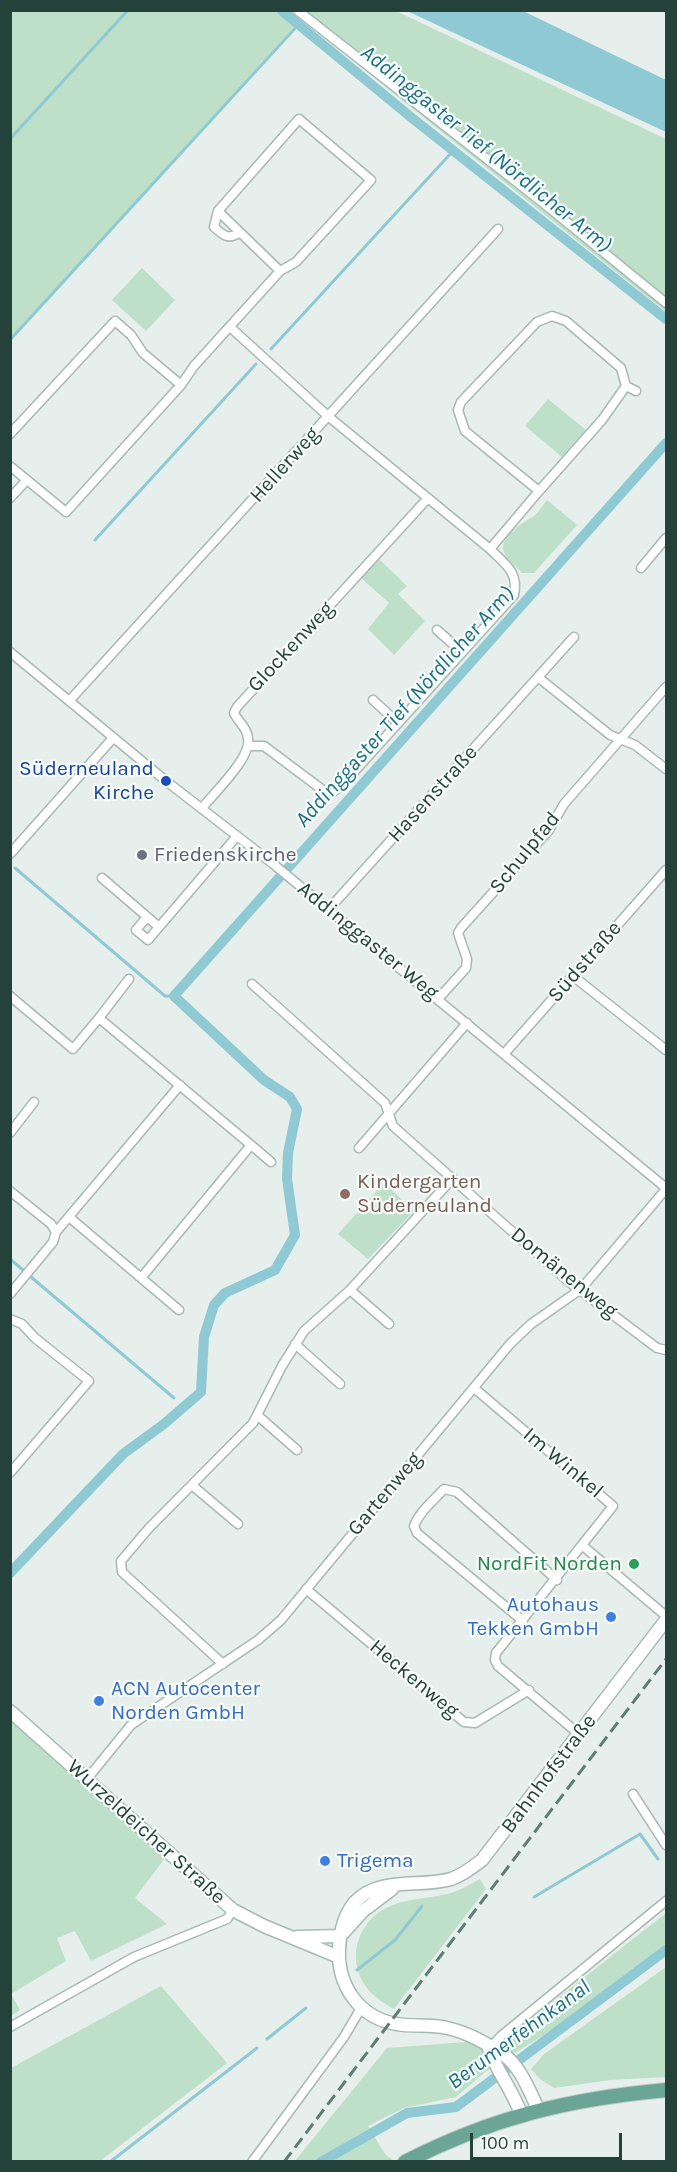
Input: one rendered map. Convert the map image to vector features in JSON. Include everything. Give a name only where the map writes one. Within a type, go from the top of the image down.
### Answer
[{"type":"main road","name":"Bahnhofstraße","points":[[339,1957],[340,1936],[345,1918],[355,1902],[369,1892],[402,1884],[450,1879],[482,1860],[580,1735],[666,1618]]},
{"type":"main road","name":"Wurzeldeicher Straße","points":[[10,1711],[233,1910],[264,1926],[339,1957]]},
{"type":"main road","name":"Wurzeldeicher Straße","points":[[292,1937],[340,1936]]},
{"type":"main road","points":[[339,1957],[345,1985],[361,2008],[388,2023],[454,2030],[505,2056],[519,2075],[538,2109]]},
{"type":"main road","points":[[489,2049],[494,2064],[508,2083],[521,2114]]},
{"type":"main road","points":[[405,2162],[538,2109],[614,2095],[666,2090]]},
{"type":"street","points":[[297,10],[542,202],[666,303]]},
{"type":"street","points":[[10,466],[66,512],[280,271],[296,262],[371,180],[300,119],[218,211],[214,227],[224,236],[233,237],[240,233]]},
{"type":"street","points":[[218,211],[280,271]]},
{"type":"street","name":"Hellerweg","points":[[70,700],[498,229]]},
{"type":"street","points":[[539,491],[465,431],[458,410],[461,402],[537,322],[552,316],[566,321],[621,368],[626,386],[636,391]]},
{"type":"street","points":[[10,434],[115,321],[131,335],[143,353],[181,385]]},
{"type":"street","points":[[202,808],[247,753],[249,746],[264,747],[324,791],[333,792],[342,785],[514,595],[516,583],[512,570],[490,549],[329,417],[230,327]]},
{"type":"street","points":[[490,549],[602,420],[626,386]]},
{"type":"street","points":[[10,498],[27,480]]},
{"type":"street","name":"Glockenweg","points":[[249,746],[246,729],[234,713],[237,707],[428,498]]},
{"type":"street","points":[[640,568],[666,538]]},
{"type":"street","points":[[437,630],[462,652]]},
{"type":"street","name":"Hasenstraße","points":[[328,910],[574,637]]},
{"type":"street","name":"Addinggaster Weg","points":[[10,652],[113,738],[291,878],[666,1189]]},
{"type":"street","points":[[539,678],[610,735],[634,745],[666,769]]},
{"type":"street","name":"Schulpfad","points":[[438,999],[466,968],[467,959],[458,933],[461,928],[549,830],[564,804],[666,687]]},
{"type":"street","points":[[373,700],[398,723]]},
{"type":"street","points":[[10,854],[113,738]]},
{"type":"street","points":[[147,917],[136,930],[148,940],[237,836]]},
{"type":"street","name":"Südstraße","points":[[504,1054],[666,870]]},
{"type":"street","points":[[102,878],[159,927]]},
{"type":"street","points":[[573,976],[666,1050]]},
{"type":"street","points":[[10,996],[73,1049],[129,979]]},
{"type":"street","name":"Domänenweg","points":[[252,984],[385,1103],[393,1126],[581,1289],[657,1348],[666,1350]]},
{"type":"street","points":[[99,1018],[271,1162]]},
{"type":"street","points":[[359,1148],[467,1023]]},
{"type":"street","points":[[10,1294],[53,1242],[56,1232],[110,1165],[180,1085]]},
{"type":"street","points":[[10,1132],[34,1102]]},
{"type":"street","points":[[141,1278],[251,1145]]},
{"type":"street","points":[[223,1664],[122,1572],[121,1561],[149,1528],[234,1445],[257,1414],[304,1331],[350,1290],[453,1178]]},
{"type":"street","name":"Gartenweg","points":[[87,1779],[131,1725],[223,1664],[281,1620],[474,1388],[531,1324],[581,1289],[666,1189]]},
{"type":"street","points":[[10,1191],[51,1224],[56,1232]]},
{"type":"street","points":[[69,1217],[179,1310]]},
{"type":"street","points":[[350,1290],[389,1324]]},
{"type":"street","points":[[10,1319],[22,1324],[35,1338],[89,1381],[10,1473]]},
{"type":"street","points":[[295,1344],[340,1384]]},
{"type":"street","name":"Im Winkel","points":[[474,1388],[613,1506],[583,1546]]},
{"type":"street","points":[[257,1414],[297,1450]]},
{"type":"street","points":[[193,1486],[238,1524]]},
{"type":"street","points":[[523,1621],[417,1533],[414,1526],[416,1520],[444,1489],[457,1492],[557,1580]]},
{"type":"street","points":[[580,1735],[529,1690],[504,1672],[495,1660],[496,1653],[583,1546],[666,1618]]},
{"type":"street","name":"Heckenweg","points":[[306,1589],[464,1722],[475,1723],[529,1690]]},
{"type":"street","points":[[633,1794],[666,1845]]},
{"type":"street","points":[[489,2049],[501,2036],[666,1901]]},
{"type":"street","points":[[10,2027],[135,1957],[227,1919],[233,1910]]},
{"type":"street","points":[[252,2162],[344,2037],[361,2008]]},
{"type":"green space","points":[[11,10],[274,11],[295,26],[11,339]]},
{"type":"green space","points":[[291,11],[396,11],[666,139],[666,312]]},
{"type":"green space","points":[[142,268],[175,300],[146,331],[112,300]]},
{"type":"green space","points":[[548,399],[586,430],[562,457],[525,426]]},
{"type":"green space","points":[[547,500],[577,525],[534,573],[522,573],[505,555],[503,546],[505,540],[514,530],[535,515]]},
{"type":"green space","points":[[378,558],[407,586],[398,594],[425,621],[394,655],[368,629],[389,603],[360,577]]},
{"type":"green space","points":[[384,1183],[414,1211],[368,1259],[338,1234]]},
{"type":"green space","points":[[10,1717],[165,1858],[135,1898],[167,1924],[91,1961],[75,1931],[57,1938],[66,1961],[11,1994],[20,2010],[11,2016]]},
{"type":"green space","points":[[480,1879],[486,1889],[394,2009],[374,1995],[360,1977],[356,1961],[360,1935],[373,1918],[391,1906],[451,1893]]},
{"type":"green space","points":[[666,1913],[666,1953],[621,1986],[485,2072],[456,2097],[404,2108],[368,2126],[385,2154],[394,2161],[294,2162],[387,2048],[506,2039]]},
{"type":"green space","points":[[666,1967],[666,2077],[610,2080],[554,2088],[540,2079],[531,2069],[544,2054]]},
{"type":"green space","points":[[161,1986],[227,2063],[100,2161],[11,2161],[11,2068]]},
{"type":"water","points":[[407,11],[523,11],[666,80],[666,132]]},
{"type":"waterway","points":[[10,139],[128,10]]},
{"type":"waterway","name":"Addinggaster Tief (Nördlicher Arm)","points":[[281,10],[412,118],[666,319]]},
{"type":"waterway","points":[[10,340],[299,24]]},
{"type":"waterway","points":[[271,349],[453,151]]},
{"type":"waterway","points":[[95,540],[256,364]]},
{"type":"waterway","name":"Addinggaster Tief (Nördlicher Arm)","points":[[10,1573],[123,1454],[164,1424],[201,1392],[204,1337],[214,1305],[225,1293],[275,1270],[295,1235],[287,1179],[288,1153],[297,1109],[290,1097],[264,1080],[174,996],[666,443]]},
{"type":"waterway","points":[[15,868],[165,996],[174,996]]},
{"type":"waterway","points":[[10,1259],[23,1270]]},
{"type":"waterway","points":[[31,1277],[174,1398]]},
{"type":"waterway","points":[[534,1897],[640,1834],[658,1859]]},
{"type":"waterway","points":[[357,1970],[395,1940],[422,1906]]},
{"type":"waterway","name":"Berumerfehnkanal","points":[[321,2162],[407,2113],[456,2107],[666,1950]]},
{"type":"waterway","points":[[267,2039],[306,2008]]},
{"type":"waterway","points":[[110,2162],[257,2048]]},
{"type":"railway","points":[[284,2162],[666,1659]]},
{"type":"place","name":"Süderneuland Kirche","points":[[166,781]]},
{"type":"place","name":"Friedenskirche","points":[[142,855]]},
{"type":"place","name":"Kindergarten Süderneuland","points":[[345,1194]]},
{"type":"place","name":"NordFit Norden","points":[[634,1564]]},
{"type":"place","name":"Autohaus Tekken GmbH","points":[[611,1617]]},
{"type":"place","name":"ACN Autocenter Norden GmbH","points":[[99,1701]]},
{"type":"place","name":"Trigema","points":[[325,1861]]}]
